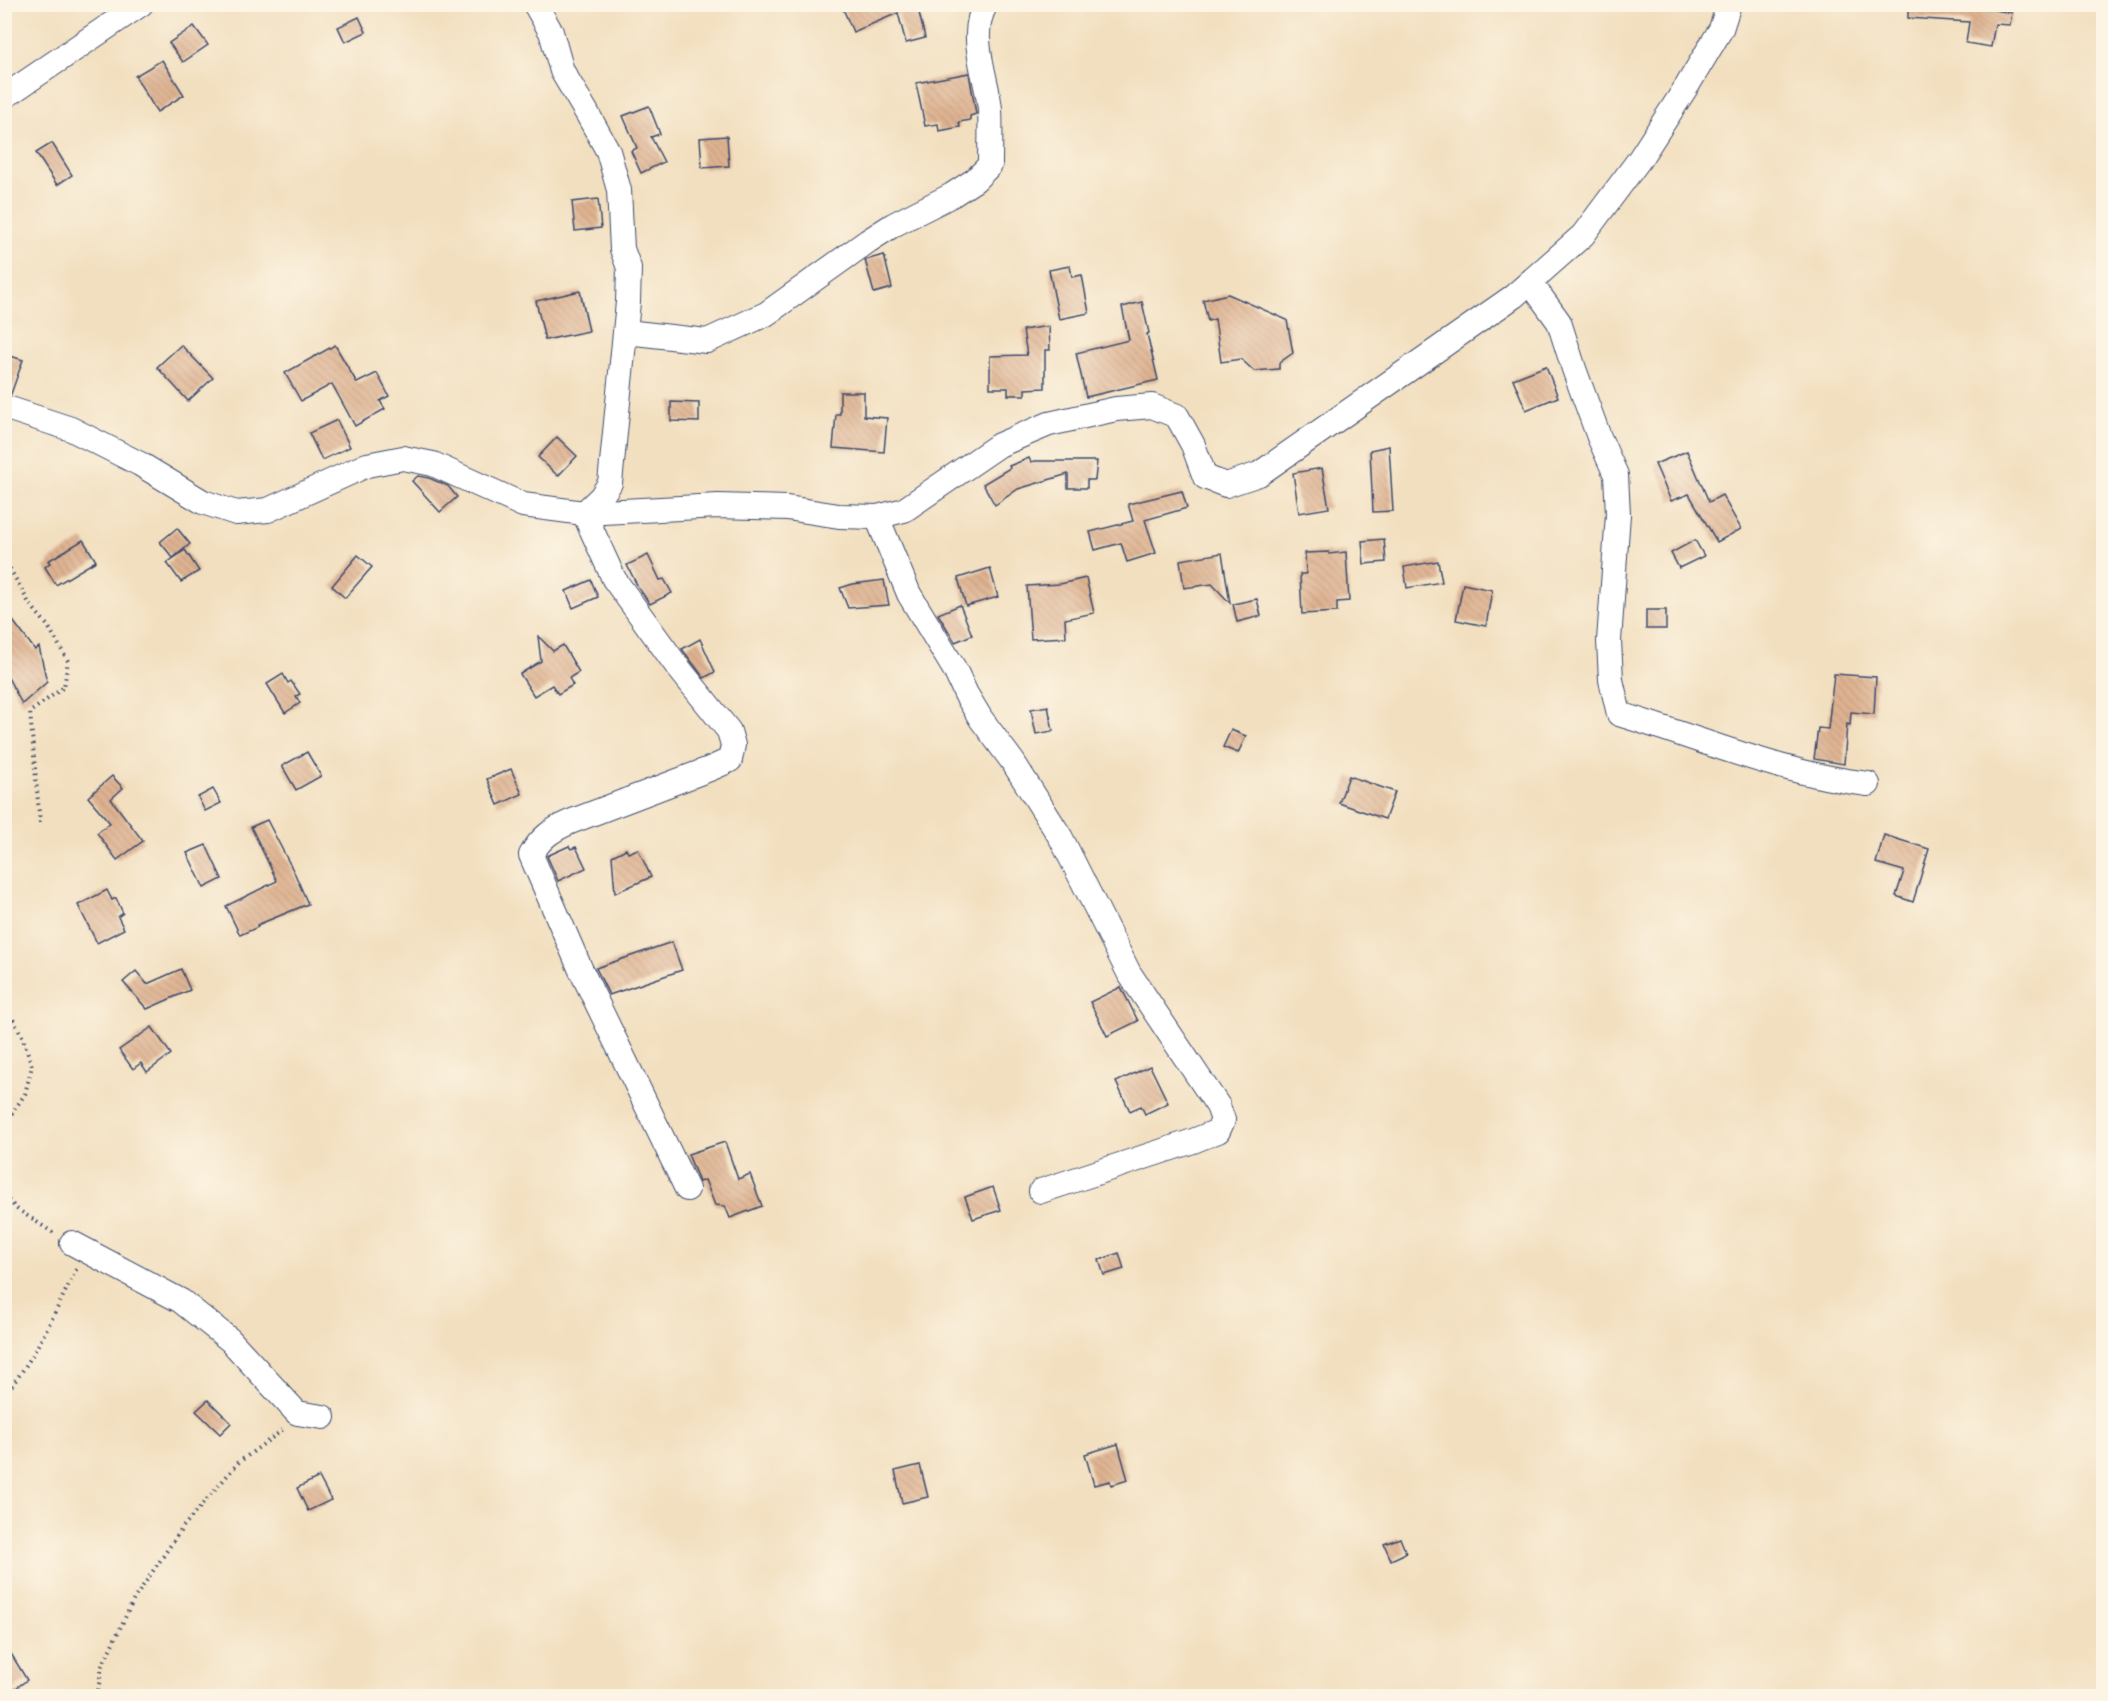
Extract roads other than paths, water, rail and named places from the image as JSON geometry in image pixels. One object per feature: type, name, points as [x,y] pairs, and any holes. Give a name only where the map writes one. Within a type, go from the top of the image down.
[{"type":"street","points":[[4,97],[141,4]]},
{"type":"street","points":[[535,4],[550,32],[562,71],[608,151],[619,190],[622,249],[629,268],[626,332],[610,483],[601,497],[584,513]]},
{"type":"street","points":[[626,332],[707,341],[766,314],[868,241],[975,180],[990,165],[990,108],[978,39],[979,20],[986,4]]},
{"type":"street","points":[[4,407],[70,429],[140,464],[203,502],[236,513],[268,510],[367,465],[403,458],[433,464],[523,505],[584,513],[718,506],[787,507],[839,516],[877,517],[904,510],[999,445],[1049,424],[1116,409],[1152,406],[1177,416],[1193,445],[1205,477],[1226,485],[1259,474],[1505,302],[1583,235],[1640,160],[1687,86],[1721,29],[1729,4]]},
{"type":"street","points":[[1530,282],[1559,322],[1585,398],[1616,475],[1617,514],[1609,641],[1611,680],[1619,714],[1762,762],[1832,780],[1868,784]]},
{"type":"street","points":[[584,513],[614,579],[677,666],[724,724],[729,731],[733,745],[730,760],[548,832],[531,855],[580,968],[687,1189]]},
{"type":"street","points":[[877,517],[909,594],[924,621],[955,670],[981,719],[1013,762],[1061,838],[1129,973],[1212,1098],[1222,1120],[1218,1131],[1193,1141],[1041,1191]]},
{"type":"street","points":[[74,1244],[181,1301],[230,1340],[297,1413],[323,1417]]}]
